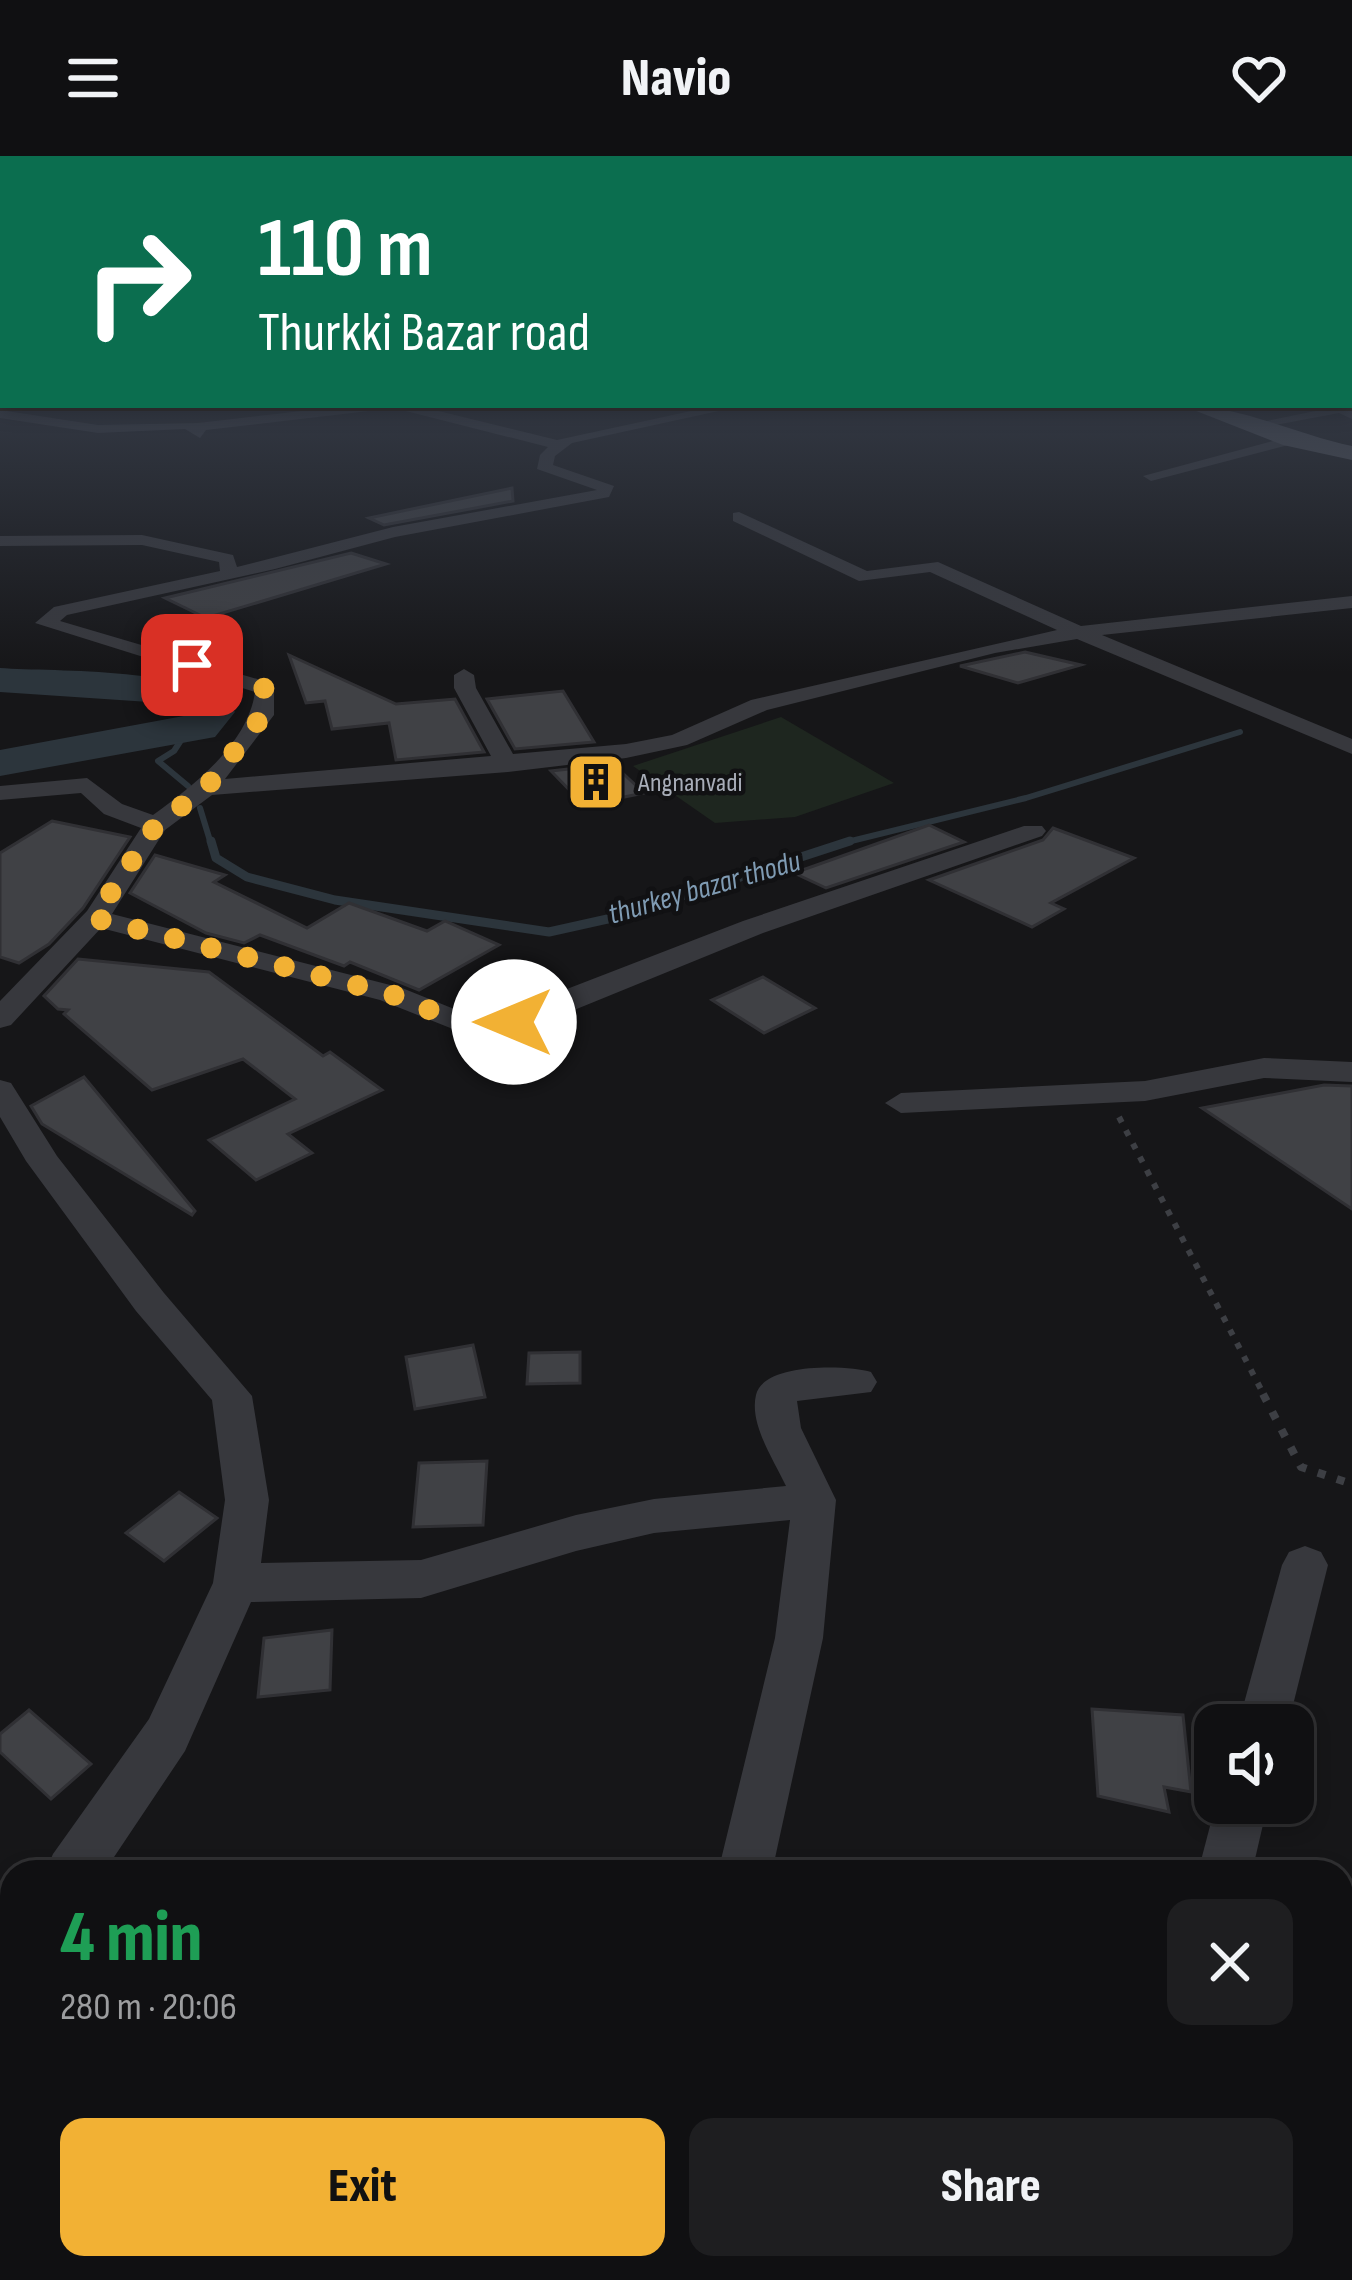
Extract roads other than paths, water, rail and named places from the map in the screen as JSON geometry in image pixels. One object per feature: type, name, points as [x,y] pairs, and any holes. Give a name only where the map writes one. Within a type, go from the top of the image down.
[{"type":"street","points":[[0,1019],[94,918],[156,825],[206,788],[263,715],[266,689],[45,623],[61,611],[393,532],[552,505],[608,489],[565,474]]},
{"type":"street","points":[[1150,476],[1157,474]]},
{"type":"street","points":[[739,518],[866,577],[932,566],[1352,746]]},
{"type":"street","points":[[0,541],[142,540],[226,559],[229,574]]},
{"type":"street","points":[[206,788],[508,764],[679,740],[759,705],[995,647],[1082,632],[1352,602]]},
{"type":"street","points":[[464,675],[465,688],[508,764]]},
{"type":"street","points":[[0,794],[87,785],[112,809],[156,825]]},
{"type":"street","points":[[94,918],[391,994],[483,1032],[753,927],[1033,831]]},
{"type":"street","points":[[902,1103],[1144,1091],[1264,1068],[1352,1072]]},
{"type":"street","points":[[0,1090],[43,1161],[96,1232],[232,1396],[248,1500],[236,1583],[167,1735],[80,1860]]},
{"type":"street","points":[[749,1860],[799,1638],[814,1500],[780,1428],[776,1395],[794,1384],[857,1382]]},
{"type":"street","points":[[236,1583],[421,1579],[634,1520],[814,1500]]},
{"type":"street","points":[[1269,1704],[1305,1565]]},
{"type":"street","points":[[1228,1860],[1237,1824]]},
{"type":"waterway","points":[[0,680],[172,692],[215,712],[200,728],[0,763]]},
{"type":"waterway","name":"thurkey bazar thodu","points":[[187,731],[174,751],[158,761],[188,786]]},
{"type":"waterway","name":"thurkey bazar thodu","points":[[846,842],[1026,798],[1240,732]]},
{"type":"waterway","name":"thurkey bazar thodu","points":[[200,808],[211,844]]},
{"type":"waterway","name":"thurkey bazar thodu","points":[[211,841],[216,858],[247,877],[335,900],[549,932],[621,916],[846,842]]},
{"type":"waterway","name":"thurkey bazar thodu","points":[[839,844],[846,842]]},
{"type":"place","name":"Angnanvadi","points":[[596,782]]}]
